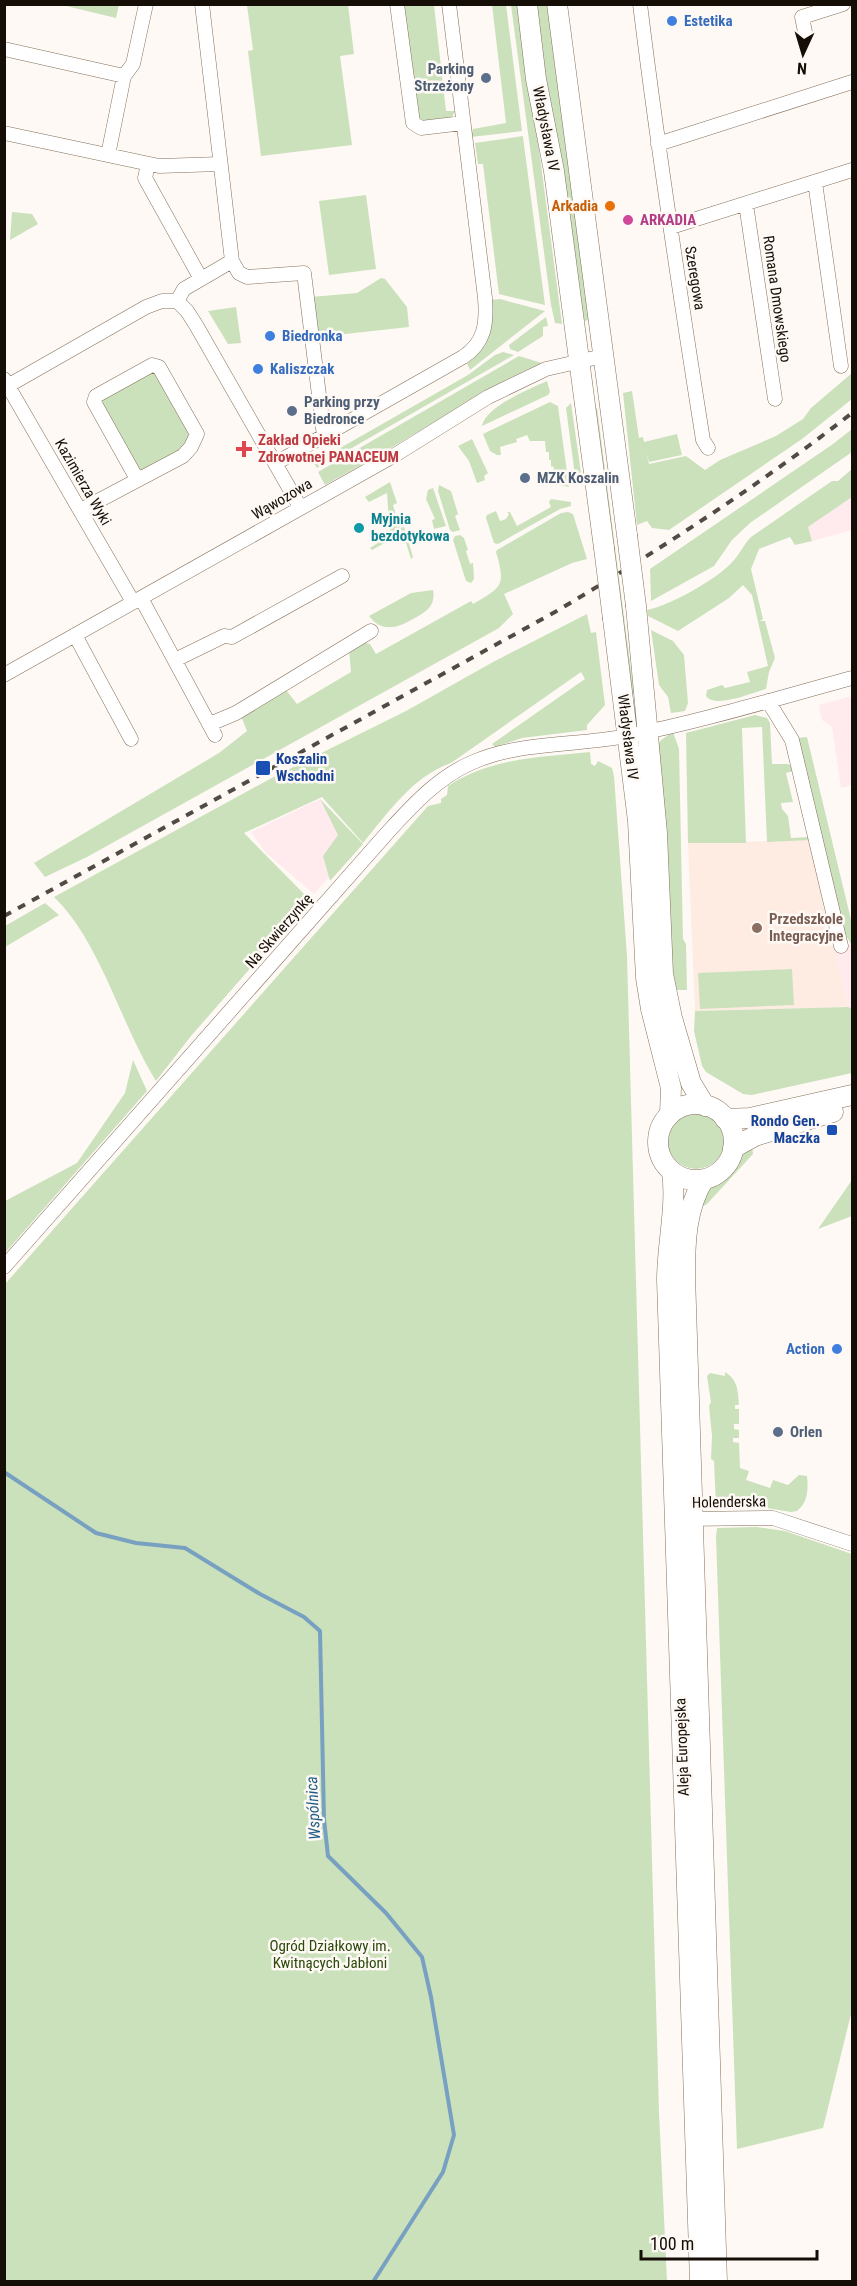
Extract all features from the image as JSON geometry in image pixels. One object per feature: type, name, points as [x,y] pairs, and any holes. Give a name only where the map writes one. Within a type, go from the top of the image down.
[{"type":"main road","name":"Władysława IV","points":[[526,4],[536,79],[554,171],[613,619],[657,833],[665,984],[676,1033],[691,1083],[705,1106]]},
{"type":"main road","name":"Władysława IV","points":[[557,4],[636,606],[639,829],[645,969],[651,1009],[671,1088],[670,1114]]},
{"type":"main road","points":[[725,1119],[750,1118],[852,1095]]},
{"type":"main road","points":[[686,1106],[705,1106],[716,1111],[725,1119],[732,1133],[733,1148],[730,1159],[714,1175],[704,1179],[687,1179],[672,1172],[663,1162],[658,1144],[662,1125],[670,1114],[686,1106]]},
{"type":"main road","points":[[733,1148],[755,1136],[852,1106]]},
{"type":"main road","name":"Aleja Europejska","points":[[672,1172],[674,1191],[667,1280],[683,1519],[717,2282]]},
{"type":"main road","name":"Aleja Europejska","points":[[700,2282],[683,1519],[685,1262],[691,1210],[704,1179]]},
{"type":"street","points":[[108,155],[124,76],[133,64],[146,4]]},
{"type":"street","points":[[202,4],[232,261],[239,273],[247,277],[304,273],[324,436]]},
{"type":"street","points":[[397,4],[413,123],[422,128],[463,123]]},
{"type":"street","points":[[276,463],[463,357],[480,342],[487,316],[449,4]]},
{"type":"street","name":"Szeregowa","points":[[640,4],[658,144],[703,440],[708,448]]},
{"type":"street","points":[[805,32],[801,11],[843,4]]},
{"type":"street","points":[[4,49],[124,76]]},
{"type":"street","points":[[658,144],[852,82]]},
{"type":"street","points":[[4,134],[159,166],[220,164]]},
{"type":"street","points":[[148,164],[145,178],[201,279]]},
{"type":"street","points":[[671,227],[852,170]]},
{"type":"street","points":[[815,182],[842,366]]},
{"type":"street","name":"Romana Dmowskiego","points":[[746,204],[775,399]]},
{"type":"street","points":[[177,302],[184,289],[232,261]]},
{"type":"street","points":[[6,384],[146,307],[162,301],[177,302],[188,311],[300,507]]},
{"type":"street","points":[[579,360],[603,356]]},
{"type":"street","name":"Wąwozowa","points":[[4,675],[395,455],[465,410],[512,384],[546,369],[579,360]]},
{"type":"street","points":[[81,510],[183,456],[197,435],[159,367],[152,364],[96,396],[94,402],[137,479]]},
{"type":"street","name":"Kazimierza Wyki","points":[[6,384],[81,510],[175,660],[213,729],[370,631]]},
{"type":"street","points":[[175,660],[224,636],[232,637],[342,576]]},
{"type":"street","points":[[75,635],[131,739]]},
{"type":"street","name":"Władysława IV","points":[[637,734],[768,702],[852,678]]},
{"type":"street","points":[[768,702],[792,740],[841,946]]},
{"type":"street","name":"Na Skwierzynkę","points":[[4,1268],[419,798],[447,776],[470,763],[491,755],[520,749],[637,734]]},
{"type":"street","name":"Holenderska","points":[[683,1519],[773,1518],[852,1544]]},
{"type":"shaded area","points":[[852,497],[852,530],[812,541],[808,527]]},
{"type":"shaded area","points":[[852,696],[852,785],[841,788],[832,727],[822,720],[819,705]]},
{"type":"shaded area","points":[[320,799],[339,836],[323,856],[329,877],[314,894],[265,852],[251,832]]},
{"type":"shaded area","name":"Przedszkole Integracyjne","points":[[811,840],[827,925],[818,935],[817,944],[833,946],[848,1007],[695,1011],[688,843]]},
{"type":"shaded area","points":[[852,944],[852,1009],[848,1007],[833,948]]},
{"type":"green space","points":[[119,4],[116,18],[62,5]]},
{"type":"green space","points":[[247,5],[348,5],[354,54],[340,56],[352,145],[261,156],[248,51],[253,50]]},
{"type":"green space","points":[[401,5],[434,5],[446,111],[455,111],[449,120],[444,122],[426,122],[417,116]]},
{"type":"green space","points":[[492,5],[506,5],[522,131],[471,137],[473,129],[506,123]]},
{"type":"green space","points":[[511,5],[520,5],[562,324],[555,323],[551,305]]},
{"type":"green space","points":[[533,5],[549,5],[592,320],[581,321]]},
{"type":"green space","points":[[523,136],[545,305],[499,294],[483,164],[478,164],[475,143]]},
{"type":"green space","points":[[366,195],[376,269],[329,275],[319,201]]},
{"type":"green space","points":[[12,212],[32,214],[38,224],[10,240]]},
{"type":"green space","points":[[381,278],[385,279],[407,307],[409,327],[318,337],[311,297],[357,293]]},
{"type":"green space","points":[[500,299],[545,311],[470,370],[466,361],[484,341],[491,327],[491,300]]},
{"type":"green space","points":[[236,307],[241,343],[228,344],[208,311]]},
{"type":"green space","points":[[546,317],[548,326],[543,327],[543,336],[518,352],[510,349],[509,345]]},
{"type":"green space","points":[[503,352],[514,355],[317,468],[314,463],[468,375],[495,355]]},
{"type":"green space","points":[[519,356],[542,363],[491,389],[325,485],[318,472]]},
{"type":"green space","points":[[152,369],[157,371],[193,435],[185,450],[139,475],[99,399]]},
{"type":"green space","points":[[852,373],[852,399],[802,439],[669,530],[652,528],[647,521],[637,525],[623,393],[632,391],[639,438],[643,437],[644,442],[677,434],[682,455],[649,462],[646,452],[649,464],[686,456],[705,470],[720,460],[776,436],[803,419],[811,408]]},
{"type":"green space","points":[[547,381],[550,392],[548,395],[482,426],[485,419],[499,406]]},
{"type":"green space","points":[[550,402],[558,406],[569,487],[559,485],[551,476],[556,474],[552,470],[553,466],[551,467],[549,452],[546,452],[545,441],[530,441],[527,435],[516,439],[517,442],[500,447],[501,455],[497,455],[490,451],[483,434]]},
{"type":"green space","points":[[571,403],[581,473],[576,483],[566,408]]},
{"type":"green space","points":[[597,408],[634,694],[629,695],[592,409]]},
{"type":"green space","points":[[852,429],[852,452],[750,523],[732,540],[714,566],[651,601],[650,569]]},
{"type":"green space","points":[[472,439],[488,473],[484,476],[485,480],[477,483],[469,461],[458,446]]},
{"type":"green space","points":[[852,469],[852,497],[808,527],[812,541],[795,545],[790,537],[759,549],[751,569],[763,619],[760,621],[765,621],[775,658],[769,672],[766,689],[725,701],[711,700],[706,696],[707,690],[722,685],[725,688],[750,682],[747,672],[768,666],[752,595],[743,585],[729,598],[678,631],[648,616],[647,610],[681,597],[706,583],[734,560],[751,537],[832,481],[838,481]]},
{"type":"green space","points":[[390,482],[397,503],[393,505],[400,528],[404,527],[413,557],[411,559],[403,533],[372,550],[370,548],[390,535],[387,493],[369,502],[365,497]]},
{"type":"green space","points":[[439,485],[451,491],[460,530],[453,532],[450,530],[438,491]]},
{"type":"green space","points":[[433,488],[446,526],[434,529],[432,520],[435,519],[426,499],[428,490]]},
{"type":"green space","points":[[551,499],[571,502],[571,506],[560,509],[498,544],[494,543],[487,515],[496,511],[500,521],[506,519],[509,514],[507,512],[510,512],[517,526],[551,507],[549,502]]},
{"type":"green space","points":[[561,513],[573,514],[587,559],[572,563],[504,594],[513,614],[499,628],[87,857],[45,877],[34,863],[219,753],[247,731],[241,716],[286,690],[297,704],[351,672],[349,650],[362,642],[370,644],[376,654],[471,601],[473,604],[490,593],[496,589],[501,579],[497,550]]},
{"type":"green space","points":[[460,535],[464,538],[470,564],[473,563],[474,579],[471,583],[466,581],[453,540],[455,536]]},
{"type":"green space","points":[[433,590],[434,596],[429,608],[401,625],[384,627],[369,616],[411,593]]},
{"type":"green space","points":[[587,614],[591,633],[596,632],[605,705],[587,725],[587,730],[522,738],[495,747],[492,744],[585,679],[581,672],[451,763],[437,769],[413,786],[363,843],[322,797],[244,833],[310,900],[191,1036],[156,1081],[143,1059],[84,936],[54,897],[279,774],[406,711],[493,662]]},
{"type":"green space","points":[[651,630],[673,641],[684,655],[688,703],[685,711],[671,713],[668,697],[659,685]]},
{"type":"green space","points":[[755,715],[767,718],[770,723],[772,764],[788,764],[793,767],[794,771],[786,773],[793,802],[781,803],[782,809],[788,816],[791,838],[809,837],[811,840],[767,842],[762,727],[742,728],[746,843],[688,843],[686,733]]},
{"type":"green space","points":[[673,732],[679,749],[683,939],[686,944],[687,990],[677,990],[669,966],[657,746],[661,740]]},
{"type":"green space","points":[[807,737],[852,924],[851,944],[844,932],[809,798],[812,795],[797,738]]},
{"type":"green space","name":"Ogród Działkowy im. Kwitnących Jabłoni","points":[[590,752],[591,764],[595,766],[598,761],[612,768],[614,776],[627,956],[659,2112],[667,2281],[5,2281],[5,1284],[428,806],[441,803],[441,799],[447,795],[448,786],[498,764]]},
{"type":"green space","points":[[320,799],[363,844],[330,881],[323,856],[338,835]]},
{"type":"green space","points":[[45,903],[59,915],[5,947],[5,926]]},
{"type":"green space","points":[[792,969],[794,1005],[700,1009],[698,973]]},
{"type":"green space","points":[[848,1007],[852,1009],[852,1073],[752,1095],[743,1094],[706,1072],[702,1066],[694,1031],[695,1011]]},
{"type":"green space","points":[[133,1060],[147,1091],[5,1253],[5,1201],[77,1163],[125,1093]]},
{"type":"green space","points":[[691,1113],[701,1113],[716,1121],[722,1130],[724,1141],[722,1152],[716,1161],[701,1169],[691,1169],[680,1164],[673,1157],[668,1146],[668,1136],[673,1125],[680,1118]]},
{"type":"green space","points":[[752,1145],[753,1154],[707,1204],[701,1207],[711,1188],[726,1177]]},
{"type":"green space","points":[[852,1180],[852,1216],[818,1229]]},
{"type":"green space","points":[[725,1372],[733,1379],[738,1391],[739,1405],[735,1405],[735,1409],[739,1409],[739,1424],[734,1424],[734,1429],[739,1430],[739,1438],[733,1438],[733,1442],[739,1443],[740,1468],[749,1471],[746,1480],[770,1488],[773,1480],[788,1485],[799,1475],[807,1476],[806,1499],[797,1511],[760,1507],[716,1507],[714,1461],[711,1459],[712,1436],[709,1406],[711,1402],[707,1376],[710,1373],[725,1376]]},
{"type":"green space","points":[[756,1527],[785,1531],[852,1554],[852,2010],[823,2128],[737,2149],[716,1537],[717,1528]]},
{"type":"waterway","name":"Wspólnica","points":[[4,1472],[96,1533],[136,1543],[185,1548],[260,1594],[304,1617],[320,1631],[324,1819],[328,1856],[386,1913],[422,1957],[454,2135],[443,2172],[373,2282]]},
{"type":"railway","points":[[4,916],[555,612],[707,517],[852,413]]},
{"type":"place","name":"Estetika","points":[[672,21]]},
{"type":"place","name":"Parking Strzeżony","points":[[486,78]]},
{"type":"place","name":"Arkadia","points":[[610,206]]},
{"type":"place","name":"ARKADIA","points":[[628,220]]},
{"type":"place","name":"Biedronka","points":[[270,336]]},
{"type":"place","name":"Kaliszczak","points":[[258,369]]},
{"type":"place","name":"Parking przy Biedronce","points":[[292,411]]},
{"type":"place","name":"Zakład Opieki Zdrowotnej PANACEUM","points":[[244,449]]},
{"type":"place","name":"MZK Koszalin","points":[[525,478]]},
{"type":"place","name":"Myjnia bezdotykowa","points":[[359,528]]},
{"type":"place","name":"Koszalin Wschodni","points":[[263,768]]},
{"type":"place","name":"Przedszkole Integracyjne","points":[[757,928]]},
{"type":"place","name":"Rondo Gen. Maczka","points":[[832,1130]]},
{"type":"place","name":"Action","points":[[837,1349]]},
{"type":"place","name":"Orlen","points":[[778,1432]]}]
